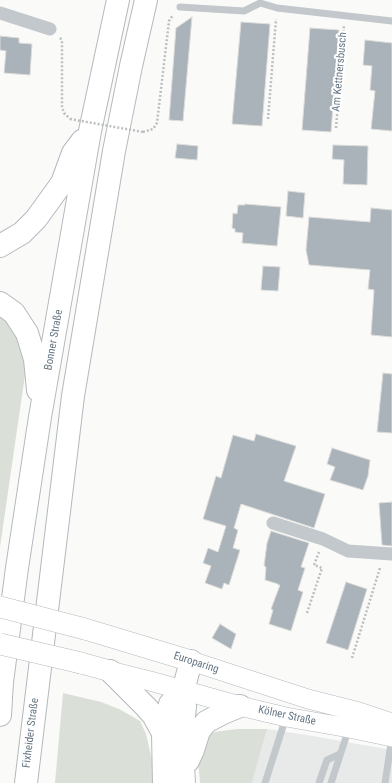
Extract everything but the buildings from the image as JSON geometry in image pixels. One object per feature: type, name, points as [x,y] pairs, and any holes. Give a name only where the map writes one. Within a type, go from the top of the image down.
[{"type":"highway","name":"Bonner Straße","points":[[0,715],[2,682],[40,417],[90,131],[118,0]]},
{"type":"highway","name":"Fixheider Straße","points":[[26,783],[37,682],[73,396],[114,151],[146,0]]},
{"type":"highway","points":[[0,246],[22,233],[36,219],[62,183],[73,152],[90,131]]},
{"type":"highway","points":[[0,303],[14,313],[27,332],[34,360],[40,417]]},
{"type":"highway","points":[[184,776],[182,749],[185,707],[183,691],[191,661]]},
{"type":"highway","points":[[110,671],[153,715],[162,733]]},
{"type":"highway","points":[[164,783],[162,733],[170,704],[183,691]]},
{"type":"highway","points":[[184,776],[199,731],[206,722],[240,706]]},
{"type":"main road","name":"Europaring","points":[[0,606],[85,629],[191,661],[308,699],[359,712],[392,723]]},
{"type":"main road","points":[[0,644],[81,663],[183,691]]},
{"type":"main road","name":"Kölner Straße","points":[[183,691],[286,717],[392,737]]},
{"type":"street","points":[[0,13],[50,29]]},
{"type":"street","points":[[273,523],[323,539],[348,550],[388,554]]},
{"type":"lane","name":"Am Kettnersbusch","points":[[180,7],[244,11],[260,3],[277,8],[392,21]]},
{"type":"lane","points":[[265,783],[286,717]]},
{"type":"lane","points":[[331,783],[349,728]]},
{"type":"lane","points":[[385,783],[392,737]]},
{"type":"lane","points":[[319,783],[327,760],[340,754]]},
{"type":"path","points":[[50,29],[57,33],[62,40],[62,107],[64,113],[70,119],[143,132],[153,129],[157,123],[169,21],[180,7]]},
{"type":"path","points":[[268,119],[277,8]]},
{"type":"path","name":"Am Kettnersbusch","points":[[336,128],[345,16]]},
{"type":"path","points":[[308,613],[322,568],[314,565],[323,539]]},
{"type":"path","points":[[352,658],[388,554]]},
{"type":"shaded area","points":[[0,315],[13,326],[27,361],[0,547]]},
{"type":"shaded area","points":[[63,693],[101,702],[119,709],[140,721],[146,734],[154,769],[155,783],[55,783]]},
{"type":"shaded area","points":[[237,729],[267,729],[252,783],[200,783],[198,759],[205,735],[214,732]]},
{"type":"shaded area","points":[[267,729],[392,750],[392,783],[252,783]]}]
